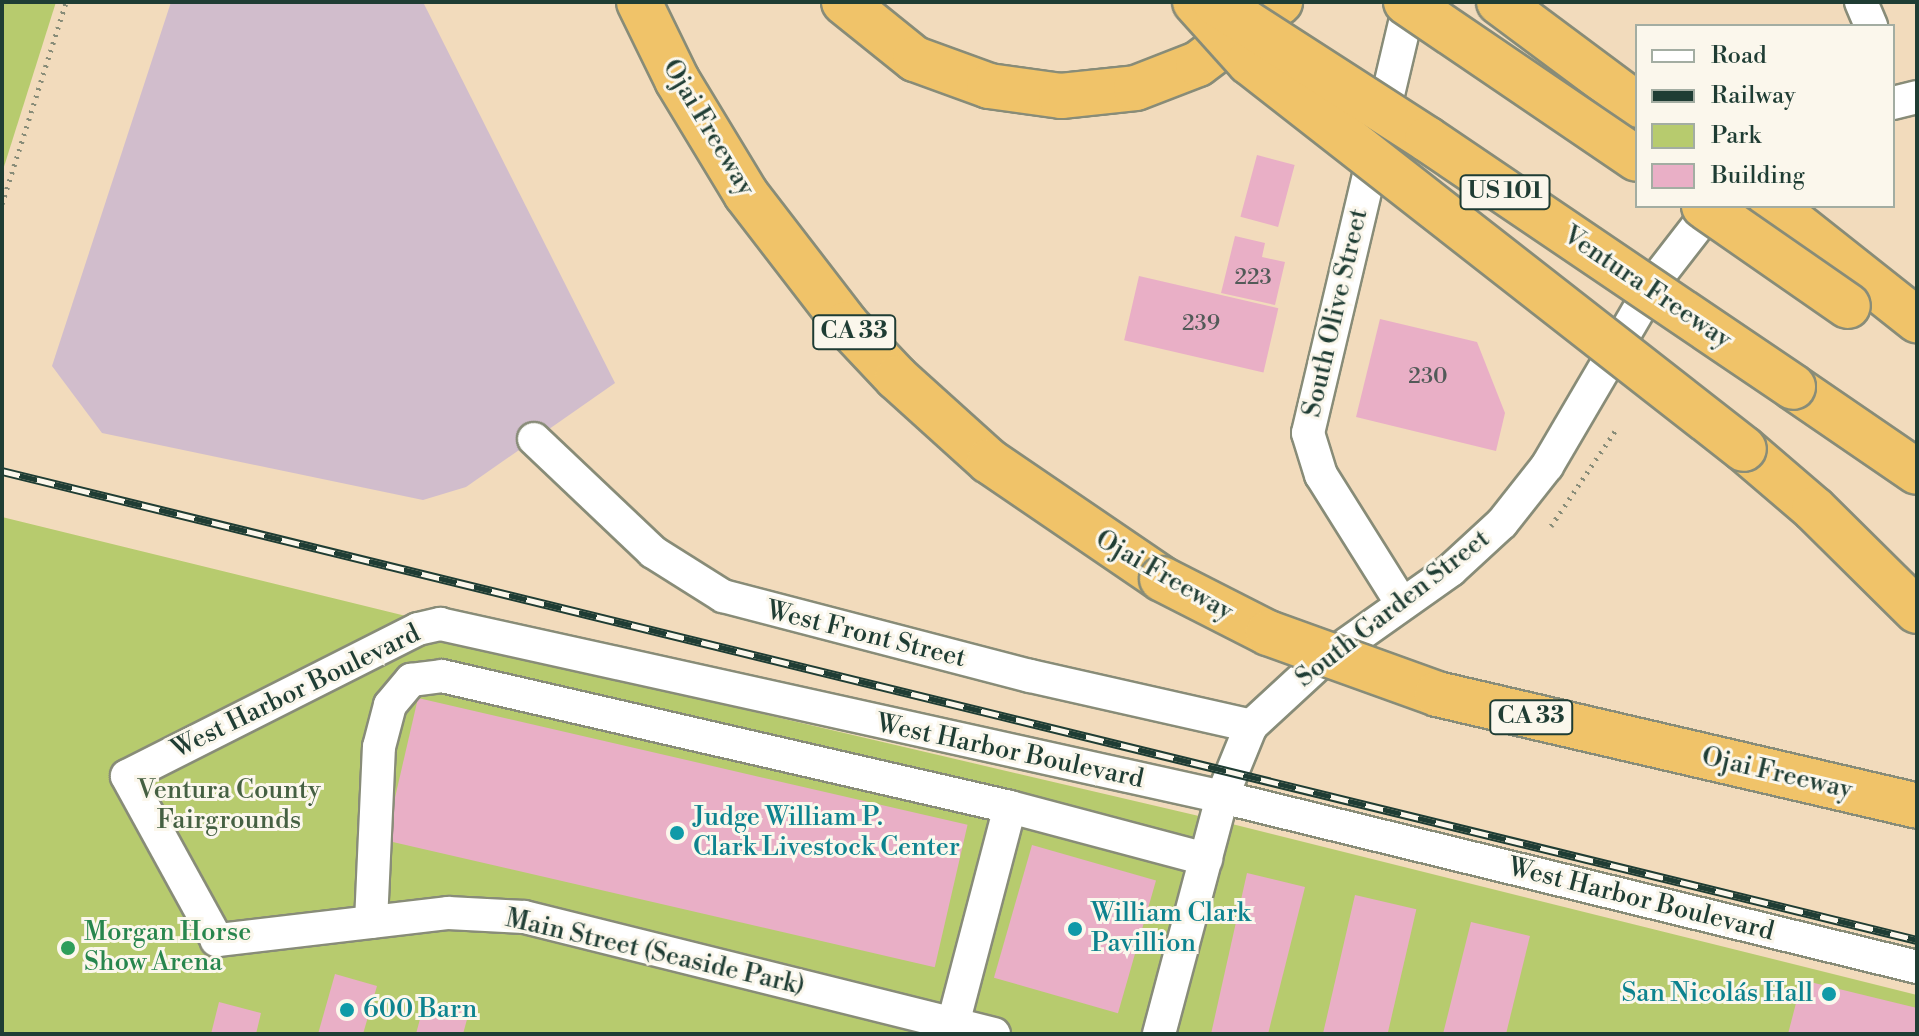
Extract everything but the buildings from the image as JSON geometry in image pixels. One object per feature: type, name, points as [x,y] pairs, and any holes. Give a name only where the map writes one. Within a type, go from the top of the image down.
[{"type":"highway","name":"Ojai Freeway","points":[[639,2],[677,80],[746,194],[846,324],[897,378],[989,461],[1162,579],[1268,633],[1437,694],[1917,806]]},
{"type":"highway","points":[[844,2],[915,59],[989,86],[1061,96],[1136,88],[1198,64],[1280,2]]},
{"type":"highway","points":[[1195,2],[1249,62],[1744,449],[1917,611]]},
{"type":"highway","name":"Ventura Freeway","points":[[1214,2],[1427,139],[1917,472]]},
{"type":"highway","points":[[1408,2],[1635,158]]},
{"type":"highway","points":[[1499,2],[1635,104]]},
{"type":"highway","points":[[1708,208],[1858,292],[1917,320]]},
{"type":"highway","points":[[1775,208],[1917,348]]},
{"type":"street","name":"South Olive Street","points":[[1402,604],[1321,475],[1308,433],[1408,2]]},
{"type":"street","points":[[1861,2],[1870,24]]},
{"type":"street","name":"South Garden Street","points":[[1159,1034],[1227,784],[1251,726],[1317,665],[1478,548],[1526,495],[1658,277],[1711,208]]},
{"type":"street","name":"West Front Street","points":[[534,439],[653,552],[723,596],[1030,676],[1251,726]]},
{"type":"street","name":"West Harbor Boulevard","points":[[217,940],[127,776],[418,629],[440,624],[1227,784],[1917,967]]},
{"type":"street","points":[[371,922],[379,747],[390,705],[411,680],[442,676],[1010,807],[1206,859]]},
{"type":"street","points":[[953,1024],[1010,807]]},
{"type":"street","name":"Main Street (Seaside Park)","points":[[217,940],[448,913],[524,917],[994,1034]]},
{"type":"path","points":[[2,204],[66,2]]},
{"type":"path","points":[[1551,526],[1615,431]]},
{"type":"shaded area","points":[[171,2],[423,2],[615,383],[466,487],[423,500],[102,433],[52,366]]},
{"type":"green space","points":[[2,2],[56,2],[2,173]]},
{"type":"green space","name":"Ventura County Fairgrounds","points":[[2,517],[410,617],[434,637],[1216,820],[1917,995],[1917,1034],[2,1034]]},
{"type":"railway","points":[[2,471],[1917,940]]},
{"type":"place","name":"Judge William P. Clark Livestock Center","points":[[677,833]]},
{"type":"place","name":"William Clark Pavillion","points":[[1075,929]]},
{"type":"place","name":"Morgan Horse Show Arena","points":[[68,948]]},
{"type":"place","name":"San Nicolás Hall","points":[[1829,994]]},
{"type":"place","name":"600 Barn","points":[[347,1010]]}]
